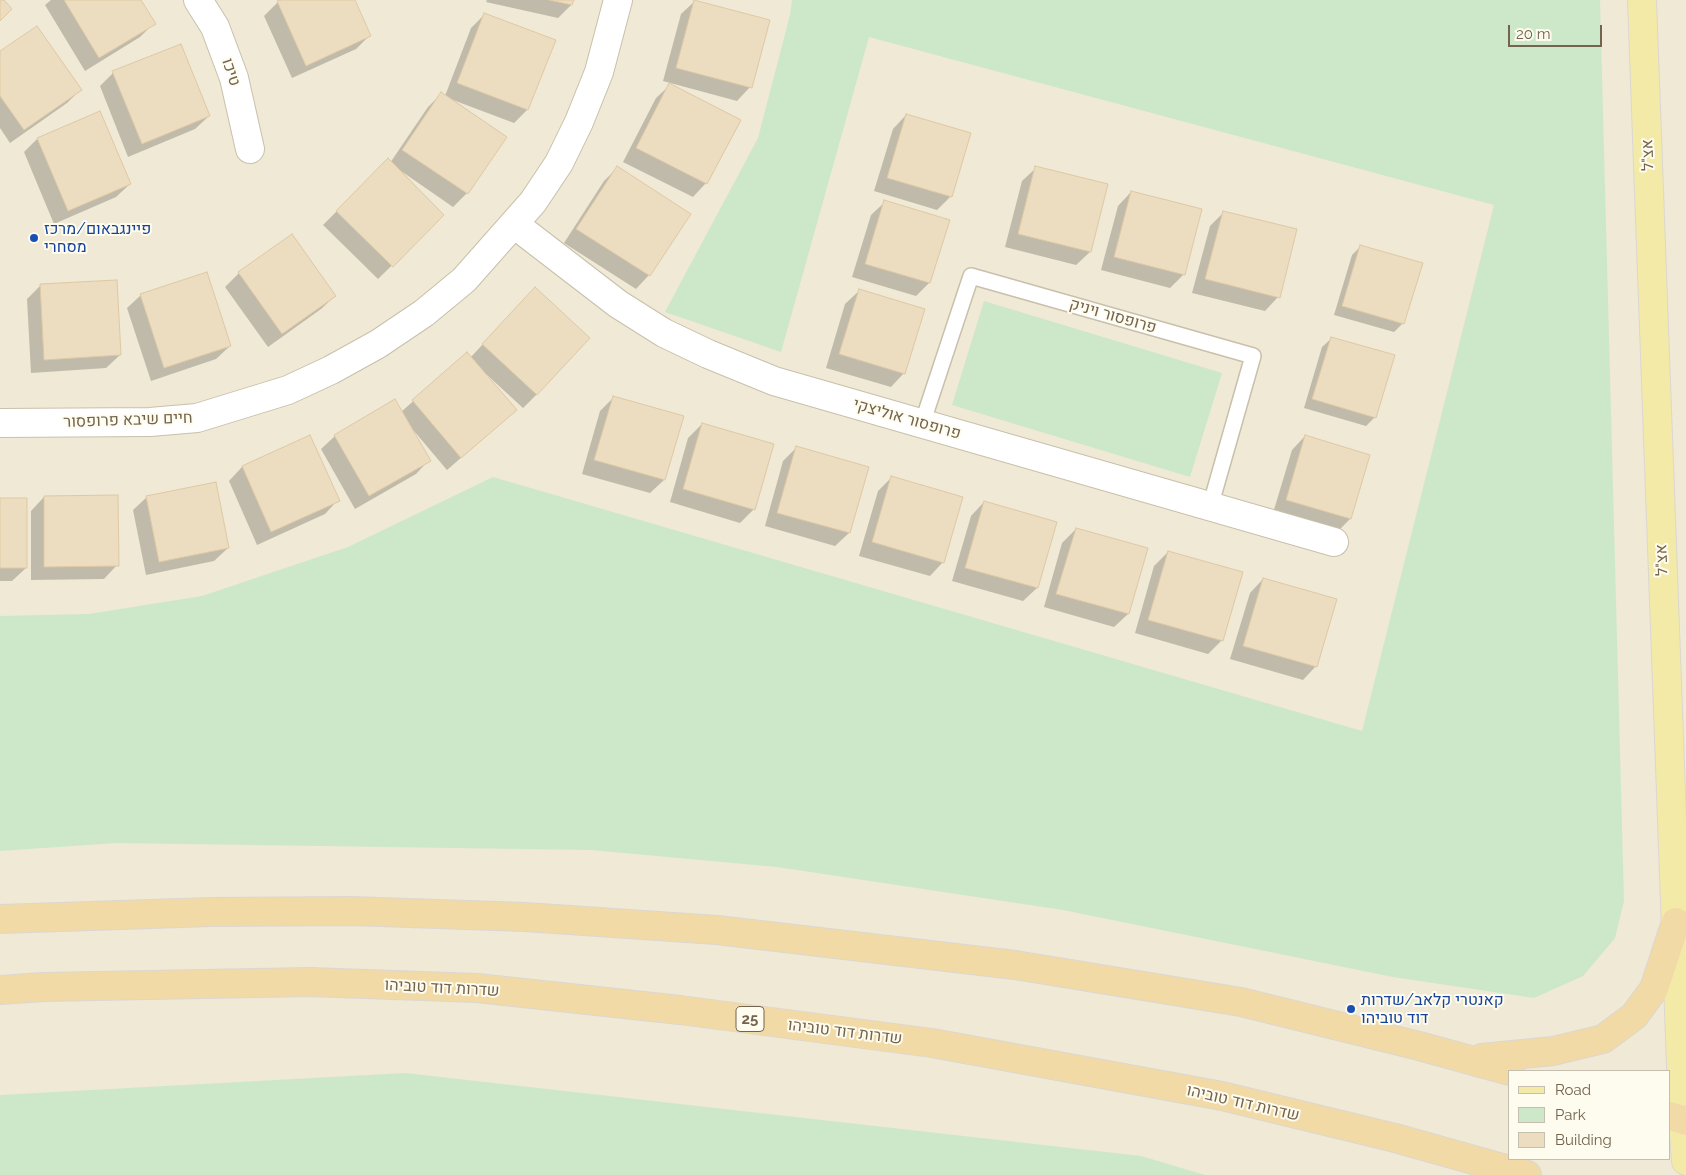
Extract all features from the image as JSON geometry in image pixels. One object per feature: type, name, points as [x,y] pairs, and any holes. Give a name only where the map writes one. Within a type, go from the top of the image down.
[{"type":"highway","points":[[0,919],[211,912],[350,911],[525,916],[717,930],[1015,965],[1241,1002],[1419,1046],[1508,1070]]},
{"type":"highway","points":[[1467,1059],[1553,1051],[1602,1038],[1634,1016],[1654,989],[1676,922]]},
{"type":"highway","name":"שדרות דוד טוביהו","points":[[0,990],[43,987],[310,982],[477,988],[680,1010],[932,1043],[1222,1096],[1395,1138],[1498,1170],[1527,1175]]},
{"type":"main road","name":"אצ\"ל","points":[[1642,0],[1676,922],[1680,1119],[1686,1161]]},
{"type":"street","name":"טיכו","points":[[198,0],[215,28],[234,78],[250,149]]},
{"type":"street","name":"חיים שיבא פרופסור","points":[[0,423],[150,422],[197,418],[288,390],[331,370],[378,344],[424,313],[464,280],[533,202],[559,163],[579,122],[599,72],[618,0]]},
{"type":"street","name":"פרופסור אוליצקי","points":[[514,224],[618,304],[664,333],[708,354],[774,381],[1334,542]]},
{"type":"lane","name":"פרופסור ויניק","points":[[922,424],[971,276],[1253,356],[1210,507]]},
{"type":"shaded area","points":[[0,0],[1686,0],[1686,1175],[0,1175]]},
{"type":"green space","points":[[792,0],[1600,0],[1624,901],[1615,938],[1583,976],[1534,998],[1393,977],[1063,910],[777,867],[591,850],[116,843],[0,851],[0,616],[89,614],[202,596],[348,547],[493,477],[1362,731],[1494,205],[869,37],[781,352],[665,312],[758,138],[790,15]]},
{"type":"green space","points":[[984,301],[1222,373],[1190,477],[952,405]]},
{"type":"green space","points":[[405,1073],[1141,1156],[1205,1175],[0,1175],[0,1095]]},
{"type":"building","points":[[0,0],[4,0],[12,9],[0,21]]},
{"type":"building","points":[[64,0],[141,0],[156,24],[99,58]]},
{"type":"building","points":[[355,0],[371,36],[306,66],[277,1]]},
{"type":"building","points":[[549,0],[574,0],[572,5]]},
{"type":"building","points":[[694,0],[770,20],[752,88],[676,68]]},
{"type":"building","points":[[484,13],[556,40],[528,110],[457,83]]},
{"type":"building","points":[[37,26],[82,90],[24,130],[0,96],[0,51]]},
{"type":"building","points":[[181,44],[210,116],[142,144],[112,71]]},
{"type":"building","points":[[669,83],[741,120],[707,184],[636,148]]},
{"type":"building","points":[[441,92],[507,137],[468,194],[402,150]]},
{"type":"building","points":[[100,111],[131,184],[68,211],[37,138]]},
{"type":"building","points":[[906,114],[971,133],[952,197],[887,178]]},
{"type":"building","points":[[388,158],[444,215],[393,267],[336,211]]},
{"type":"building","points":[[617,166],[691,214],[650,276],[576,229]]},
{"type":"building","points":[[1035,166],[1108,184],[1091,252],[1018,234]]},
{"type":"building","points":[[1131,191],[1202,209],[1185,275],[1114,257]]},
{"type":"building","points":[[884,200],[950,220],[930,283],[865,264]]},
{"type":"building","points":[[1223,211],[1297,229],[1280,298],[1205,279]]},
{"type":"building","points":[[292,234],[336,296],[282,334],[238,272]]},
{"type":"building","points":[[1360,245],[1423,263],[1404,324],[1342,306]]},
{"type":"building","points":[[207,272],[231,346],[164,368],[140,294]]},
{"type":"building","points":[[117,280],[121,355],[44,360],[40,284]]},
{"type":"building","points":[[535,287],[590,338],[537,395],[482,344]]},
{"type":"building","points":[[859,289],[925,309],[905,374],[839,354]]},
{"type":"building","points":[[1331,337],[1395,355],[1376,418],[1312,399]]},
{"type":"building","points":[[467,352],[517,410],[461,458],[412,400]]},
{"type":"building","points":[[613,396],[684,416],[665,480],[594,460]]},
{"type":"building","points":[[395,399],[431,461],[369,496],[334,435]]},
{"type":"building","points":[[702,423],[774,444],[755,510],[683,489]]},
{"type":"building","points":[[310,435],[340,501],[271,532],[242,466]]},
{"type":"building","points":[[1305,435],[1370,455],[1351,519],[1286,500]]},
{"type":"building","points":[[796,446],[869,467],[850,533],[777,513]]},
{"type":"building","points":[[891,476],[963,497],[944,563],[872,542]]},
{"type":"building","points":[[216,482],[229,548],[159,562],[146,496]]},
{"type":"building","points":[[118,495],[119,566],[44,567],[44,496]]},
{"type":"building","points":[[0,498],[27,498],[27,568],[0,568]]},
{"type":"building","points":[[984,501],[1057,522],[1038,588],[965,568]]},
{"type":"building","points":[[1076,528],[1148,548],[1129,614],[1056,594]]},
{"type":"building","points":[[1168,551],[1243,572],[1223,641],[1148,620]]},
{"type":"building","points":[[1263,578],[1337,599],[1317,667],[1243,646]]},
{"type":"place","name":"פיינגבאום/מרכז מסחרי","points":[[34,238]]},
{"type":"place","name":"קאנטרי קלאב/שדרות דוד טוביהו","points":[[1351,1009]]}]
